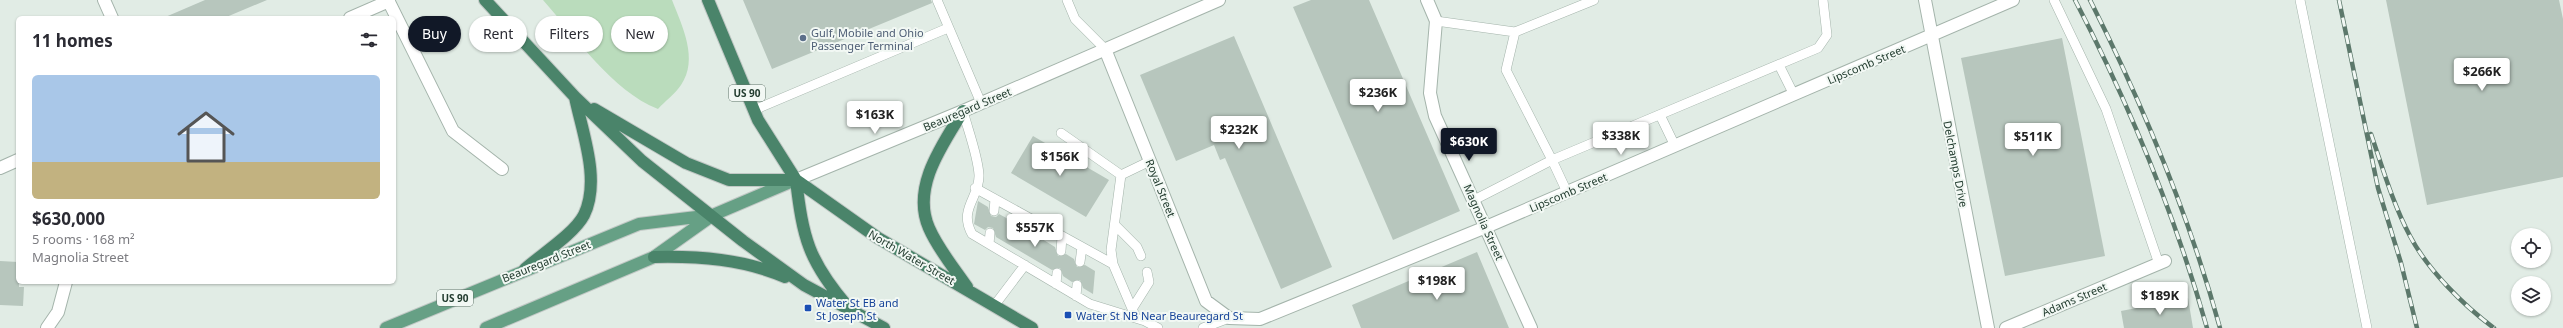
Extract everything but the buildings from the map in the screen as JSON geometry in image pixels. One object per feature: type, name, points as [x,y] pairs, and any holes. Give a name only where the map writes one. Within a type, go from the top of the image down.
[{"type":"highway","name":"US 90","points":[[485,0],[574,97],[589,163],[590,194],[584,215],[574,227],[525,269]]},
{"type":"highway","name":"US 90","points":[[708,0],[754,110],[796,180]]},
{"type":"highway","points":[[574,97],[686,163],[729,180],[796,180],[806,242],[823,276],[847,306]]},
{"type":"highway","points":[[574,97],[642,161],[743,241],[804,285],[829,300],[847,306],[884,328]]},
{"type":"highway","points":[[963,111],[940,149],[926,181],[925,211],[928,226],[935,240],[969,290]]},
{"type":"highway","name":"North Water Street","points":[[796,180],[878,238],[1032,328]]},
{"type":"highway","points":[[654,257],[692,256],[730,261],[768,270],[804,285]]},
{"type":"main road","name":"Beauregard Street","points":[[486,328],[654,257],[712,215],[796,180]]},
{"type":"main road","name":"Beauregard Street","points":[[386,328],[525,269],[639,224],[712,215]]},
{"type":"street","points":[[104,0],[111,16]]},
{"type":"street","name":"Beauregard Street","points":[[796,180],[963,111],[1105,49],[1202,3],[1219,0]]},
{"type":"street","name":"Magnolia Street","points":[[1427,0],[1436,21],[1430,82],[1432,107],[1530,328]]},
{"type":"street","name":"Delchamps Drive","points":[[1925,0],[1988,328]]},
{"type":"street","name":"Lipscomb Street","points":[[1229,318],[1260,318],[1486,227],[2013,0]]},
{"type":"street","points":[[355,16],[389,1],[453,131],[502,169]]},
{"type":"street","name":"Royal Street","points":[[1105,49],[1206,301],[1229,318]]},
{"type":"street","points":[[0,168],[16,161]]},
{"type":"street","name":"Adams Street","points":[[2006,328],[2162,262]]},
{"type":"street","points":[[47,328],[58,312],[65,284]]},
{"type":"lane","points":[[937,0],[981,103]]},
{"type":"lane","points":[[1067,0],[1075,19],[1105,49]]},
{"type":"lane","points":[[1436,21],[1515,32],[1594,0]]},
{"type":"lane","points":[[1474,200],[1552,160],[1818,48],[1827,34],[1823,0]]},
{"type":"lane","points":[[2054,0],[2106,109],[2162,262]]},
{"type":"lane","points":[[2300,0],[2367,328]]},
{"type":"lane","points":[[754,110],[948,28]]},
{"type":"lane","points":[[1515,32],[1506,70],[1567,192]]},
{"type":"lane","points":[[1779,65],[1794,95]]},
{"type":"lane","points":[[963,111],[979,176],[967,211],[967,224],[972,234],[1090,304],[1136,318],[1158,328]]},
{"type":"lane","points":[[1660,115],[1675,146]]},
{"type":"lane","points":[[1061,133],[1121,175]]},
{"type":"lane","points":[[1121,175],[1150,161]]},
{"type":"lane","points":[[1121,175],[1111,250],[1113,264],[1136,318]]},
{"type":"lane","points":[[975,188],[1113,264]]},
{"type":"lane","points":[[994,211],[995,199]]},
{"type":"lane","points":[[1016,224],[1017,211]]},
{"type":"lane","points":[[1037,236],[1038,223]]},
{"type":"lane","points":[[1115,225],[1137,247],[1141,256]]},
{"type":"lane","points":[[989,244],[990,233]]},
{"type":"lane","points":[[1061,251],[1062,236]]},
{"type":"lane","points":[[1014,247],[1014,258]]},
{"type":"lane","points":[[1080,262],[1082,247]]},
{"type":"lane","points":[[994,306],[1029,268],[1033,259]]},
{"type":"lane","points":[[1132,309],[1149,282],[1147,272]]},
{"type":"lane","points":[[1056,284],[1057,273]]},
{"type":"lane","points":[[1076,296],[1077,285]]},
{"type":"lane","points":[[1203,328],[1229,318]]},
{"type":"green space","points":[[543,0],[672,0],[684,31],[689,54],[689,64],[681,85],[658,109],[641,101],[610,76],[587,52],[603,52],[603,16],[556,16]]},
{"type":"railway","points":[[2075,0],[2114,79],[2149,161],[2180,244],[2207,328]]},
{"type":"railway","points":[[2090,0],[2110,40],[2163,161],[2194,244],[2220,328]]},
{"type":"railway","points":[[2339,0],[2378,188],[2401,263],[2417,328]]},
{"type":"railway","points":[[2371,134],[2398,211],[2417,249],[2447,286],[2482,319],[2494,328]]},
{"type":"place","name":"Gulf, Mobile and Ohio Passenger Terminal","points":[[803,38]]},
{"type":"place","name":"Water St EB and St Joseph St","points":[[808,308]]},
{"type":"place","name":"Water St NB Near Beauregard St","points":[[1068,315]]}]
